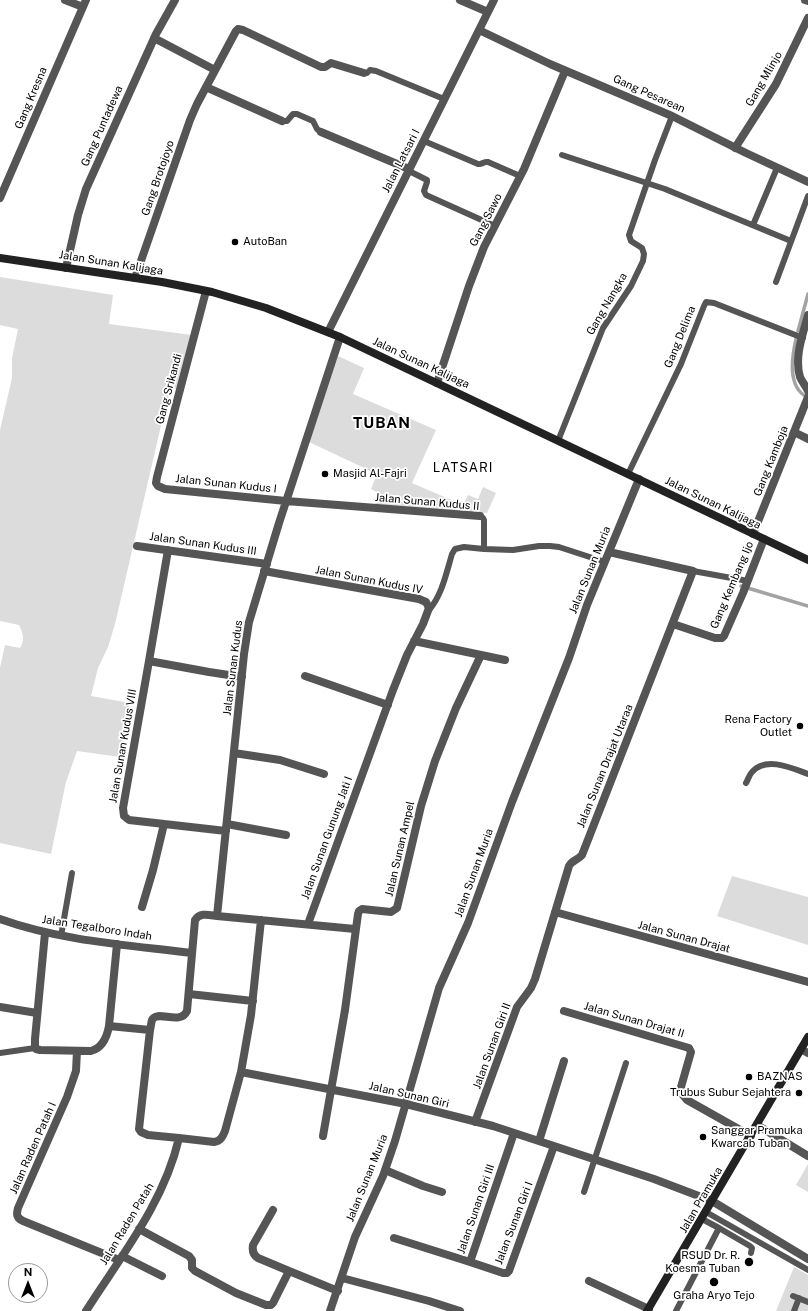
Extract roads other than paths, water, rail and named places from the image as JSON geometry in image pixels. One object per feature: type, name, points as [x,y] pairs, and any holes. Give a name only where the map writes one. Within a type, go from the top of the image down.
[{"type":"main road","name":"Jalan Sunan Kalijaga","points":[[0,258],[135,278],[206,291],[247,301],[340,337],[808,560]]},
{"type":"main road","name":"Jalan Pramuka","points":[[648,1310],[750,1136],[804,1051],[808,1037]]},
{"type":"street","name":"Gang Kresna","points":[[0,198],[84,3],[66,0]]},
{"type":"street","name":"Gang Puntadewa","points":[[66,268],[78,215],[86,189],[154,38],[174,0]]},
{"type":"street","points":[[460,0],[488,12]]},
{"type":"street","name":"Jalan Latsari I","points":[[328,332],[494,0]]},
{"type":"street","name":"Gang Mlinjo","points":[[735,148],[773,89],[808,18]]},
{"type":"street","name":"Gang Brotojoyo","points":[[135,278],[188,127],[206,87],[234,33],[237,30],[241,29],[321,67],[325,67],[331,63],[364,73]]},
{"type":"street","name":"Gang Pesarean","points":[[479,30],[565,71],[672,116],[735,148],[808,182]]},
{"type":"street","points":[[154,38],[215,70]]},
{"type":"street","name":"Gang Sawo","points":[[437,383],[484,247],[537,141],[565,71]]},
{"type":"street","points":[[206,87],[282,121]]},
{"type":"street","points":[[321,132],[409,170]]},
{"type":"street","name":"Gang Srikandi","points":[[165,489],[158,486],[156,481],[206,291]]},
{"type":"street","points":[[808,315],[799,353],[801,377],[808,391]]},
{"type":"street","name":"Jalan Sunan Kudus","points":[[217,916],[247,630],[286,501],[340,337]]},
{"type":"street","name":"Gang Kamboja","points":[[753,534],[807,399]]},
{"type":"street","points":[[794,432],[808,439]]},
{"type":"street","name":"Jalan Sunan Muria","points":[[338,1291],[356,1237],[385,1170],[395,1141],[440,988],[468,923],[512,802],[569,658],[587,605],[639,479]]},
{"type":"street","name":"Jalan Sunan Kudus I","points":[[165,489],[286,501]]},
{"type":"street","name":"Jalan Sunan Kudus II","points":[[286,501],[480,516]]},
{"type":"street","name":"Gang Kembang Ijo","points":[[673,624],[715,638],[722,638],[726,633],[764,540]]},
{"type":"street","name":"Jalan Sunan Kudus III","points":[[137,546],[168,550],[265,568]]},
{"type":"street","points":[[168,550],[149,661],[242,677]]},
{"type":"street","points":[[609,552],[694,571]]},
{"type":"street","name":"Jalan Sunan Kudus IV","points":[[265,568],[419,599],[426,602],[428,610],[400,672],[367,760]]},
{"type":"street","name":"Jalan Sunan Drajat Utaraa","points":[[555,912],[569,866],[571,862],[579,858],[582,854],[694,571]]},
{"type":"street","points":[[414,642],[505,660]]},
{"type":"street","name":"Jalan Sunan Ampel","points":[[323,1136],[344,1017],[358,914],[360,910],[367,909],[391,912],[397,908],[421,806],[435,761],[450,722],[481,655]]},
{"type":"street","name":"Jalan Sunan Kudus VIII","points":[[149,661],[123,815],[125,818],[129,820],[164,824],[226,828],[286,835]]},
{"type":"street","points":[[305,676],[388,705]]},
{"type":"street","points":[[234,753],[280,760],[324,774]]},
{"type":"street","name":"Jalan Sunan Gunung Jati I","points":[[308,924],[367,760]]},
{"type":"street","points":[[142,907],[164,824]]},
{"type":"street","name":"Jalan Sunan Drajat","points":[[555,912],[808,982]]},
{"type":"street","name":"Jalan Sunan Giri II","points":[[475,1122],[517,1007],[535,980],[555,912]]},
{"type":"street","points":[[261,920],[253,1001],[247,1041],[241,1072],[225,1131],[220,1140],[214,1142],[148,1135],[141,1132],[139,1129],[152,1020],[156,1017],[180,1017],[185,1014],[188,1005],[194,923],[196,917],[201,915],[217,916],[308,924],[356,929]]},
{"type":"street","name":"Jalan Tegalboro Indah","points":[[0,919],[45,933],[61,936],[192,953]]},
{"type":"street","points":[[45,933],[35,1039],[36,1048],[38,1050],[91,1050],[96,1049],[105,1039],[109,1026],[117,944]]},
{"type":"street","points":[[189,994],[253,1001]]},
{"type":"street","points":[[0,1008],[37,1013]]},
{"type":"street","name":"Jalan Sunan Drajat II","points":[[564,1011],[689,1048],[691,1052],[681,1087],[682,1094],[688,1100],[750,1136]]},
{"type":"street","points":[[109,1026],[150,1030]]},
{"type":"street","name":"Jalan Raden Patah I","points":[[77,1050],[76,1071],[67,1097],[18,1208],[17,1215],[23,1221],[120,1258]]},
{"type":"street","points":[[539,1141],[564,1061]]},
{"type":"street","name":"Jalan Sunan Giri","points":[[241,1072],[406,1104],[539,1141],[654,1179],[712,1201],[808,1259]]},
{"type":"street","points":[[757,1125],[808,1156]]},
{"type":"street","name":"Jalan Sunan Giri III","points":[[394,1238],[470,1262],[514,1133]]},
{"type":"street","name":"Jalan Raden Patah","points":[[86,1311],[139,1229],[162,1189],[178,1138]]},
{"type":"street","name":"Jalan Sunan Giri I","points":[[470,1262],[503,1273],[509,1271],[554,1146]]},
{"type":"street","points":[[385,1170],[423,1186],[442,1192]]},
{"type":"street","points":[[273,1210],[255,1242],[253,1252],[255,1256],[338,1291],[330,1311]]},
{"type":"street","points":[[139,1229],[188,1256],[192,1260],[191,1266],[196,1271],[236,1293],[268,1306],[273,1303],[290,1271]]},
{"type":"street","points":[[120,1258],[162,1276]]},
{"type":"street","points":[[342,1278],[460,1311]]},
{"type":"street","points":[[588,1281],[648,1310]]},
{"type":"lane","points":[[364,73],[367,73],[370,70],[376,71],[444,99]]},
{"type":"lane","points":[[282,121],[287,121],[293,114],[296,113],[315,123],[318,130],[321,132]]},
{"type":"lane","name":"Gang Nangka","points":[[558,441],[603,328],[631,286],[643,261],[644,254],[642,248],[632,242],[629,238],[647,183],[672,116]]},
{"type":"lane","points":[[424,141],[478,164],[488,162],[520,176]]},
{"type":"lane","points":[[562,155],[685,197],[791,241]]},
{"type":"lane","points":[[753,225],[777,168]]},
{"type":"lane","points":[[409,170],[427,180],[424,191],[426,194],[495,226]]},
{"type":"lane","points":[[776,282],[808,196]]},
{"type":"lane","name":"Gang Delima","points":[[628,474],[677,372],[706,302],[714,302],[803,338]]},
{"type":"lane","name":"Jalan Sunan Kudus II","points":[[480,516],[484,520],[484,549]]},
{"type":"lane","points":[[428,610],[435,603],[439,595],[455,549],[513,550],[550,546],[605,562]]},
{"type":"lane","points":[[694,571],[748,581]]},
{"type":"lane","points":[[746,783],[752,772],[767,765],[775,764],[786,766],[808,774]]},
{"type":"lane","points":[[61,936],[72,874]]},
{"type":"lane","points":[[0,1053],[36,1048]]},
{"type":"lane","points":[[584,1192],[626,1063]]},
{"type":"lane","points":[[704,1215],[719,1228],[750,1246],[752,1248],[751,1253]]},
{"type":"lane","points":[[704,1215],[808,1270]]},
{"type":"lane","points":[[676,1311],[719,1228]]},
{"type":"lane","points":[[794,1311],[796,1297],[808,1302]]},
{"type":"waterway","points":[[798,331],[808,294]]},
{"type":"waterway","points":[[796,339],[792,371],[796,386],[807,397]]},
{"type":"waterway","points":[[741,586],[808,606]]},
{"type":"place","name":"AutoBan","points":[[235,242]]},
{"type":"place","name":"Masjid Al-Fajri","points":[[325,474]]},
{"type":"place","name":"Rena Factory Outlet","points":[[800,726]]},
{"type":"place","name":"BAZNAS","points":[[749,1077]]},
{"type":"place","name":"Trubus Subur Sejahtera","points":[[799,1093]]},
{"type":"place","name":"Sanggar Pramuka Kwarcab Tuban","points":[[703,1137]]},
{"type":"place","name":"RSUD Dr. R. Koesma Tuban","points":[[749,1262]]},
{"type":"place","name":"Graha Aryo Tejo","points":[[714,1282]]},
{"type":"district","name":"TUBAN","points":[[382,423]]},
{"type":"district","name":"LATSARI","points":[[463,468]]}]
